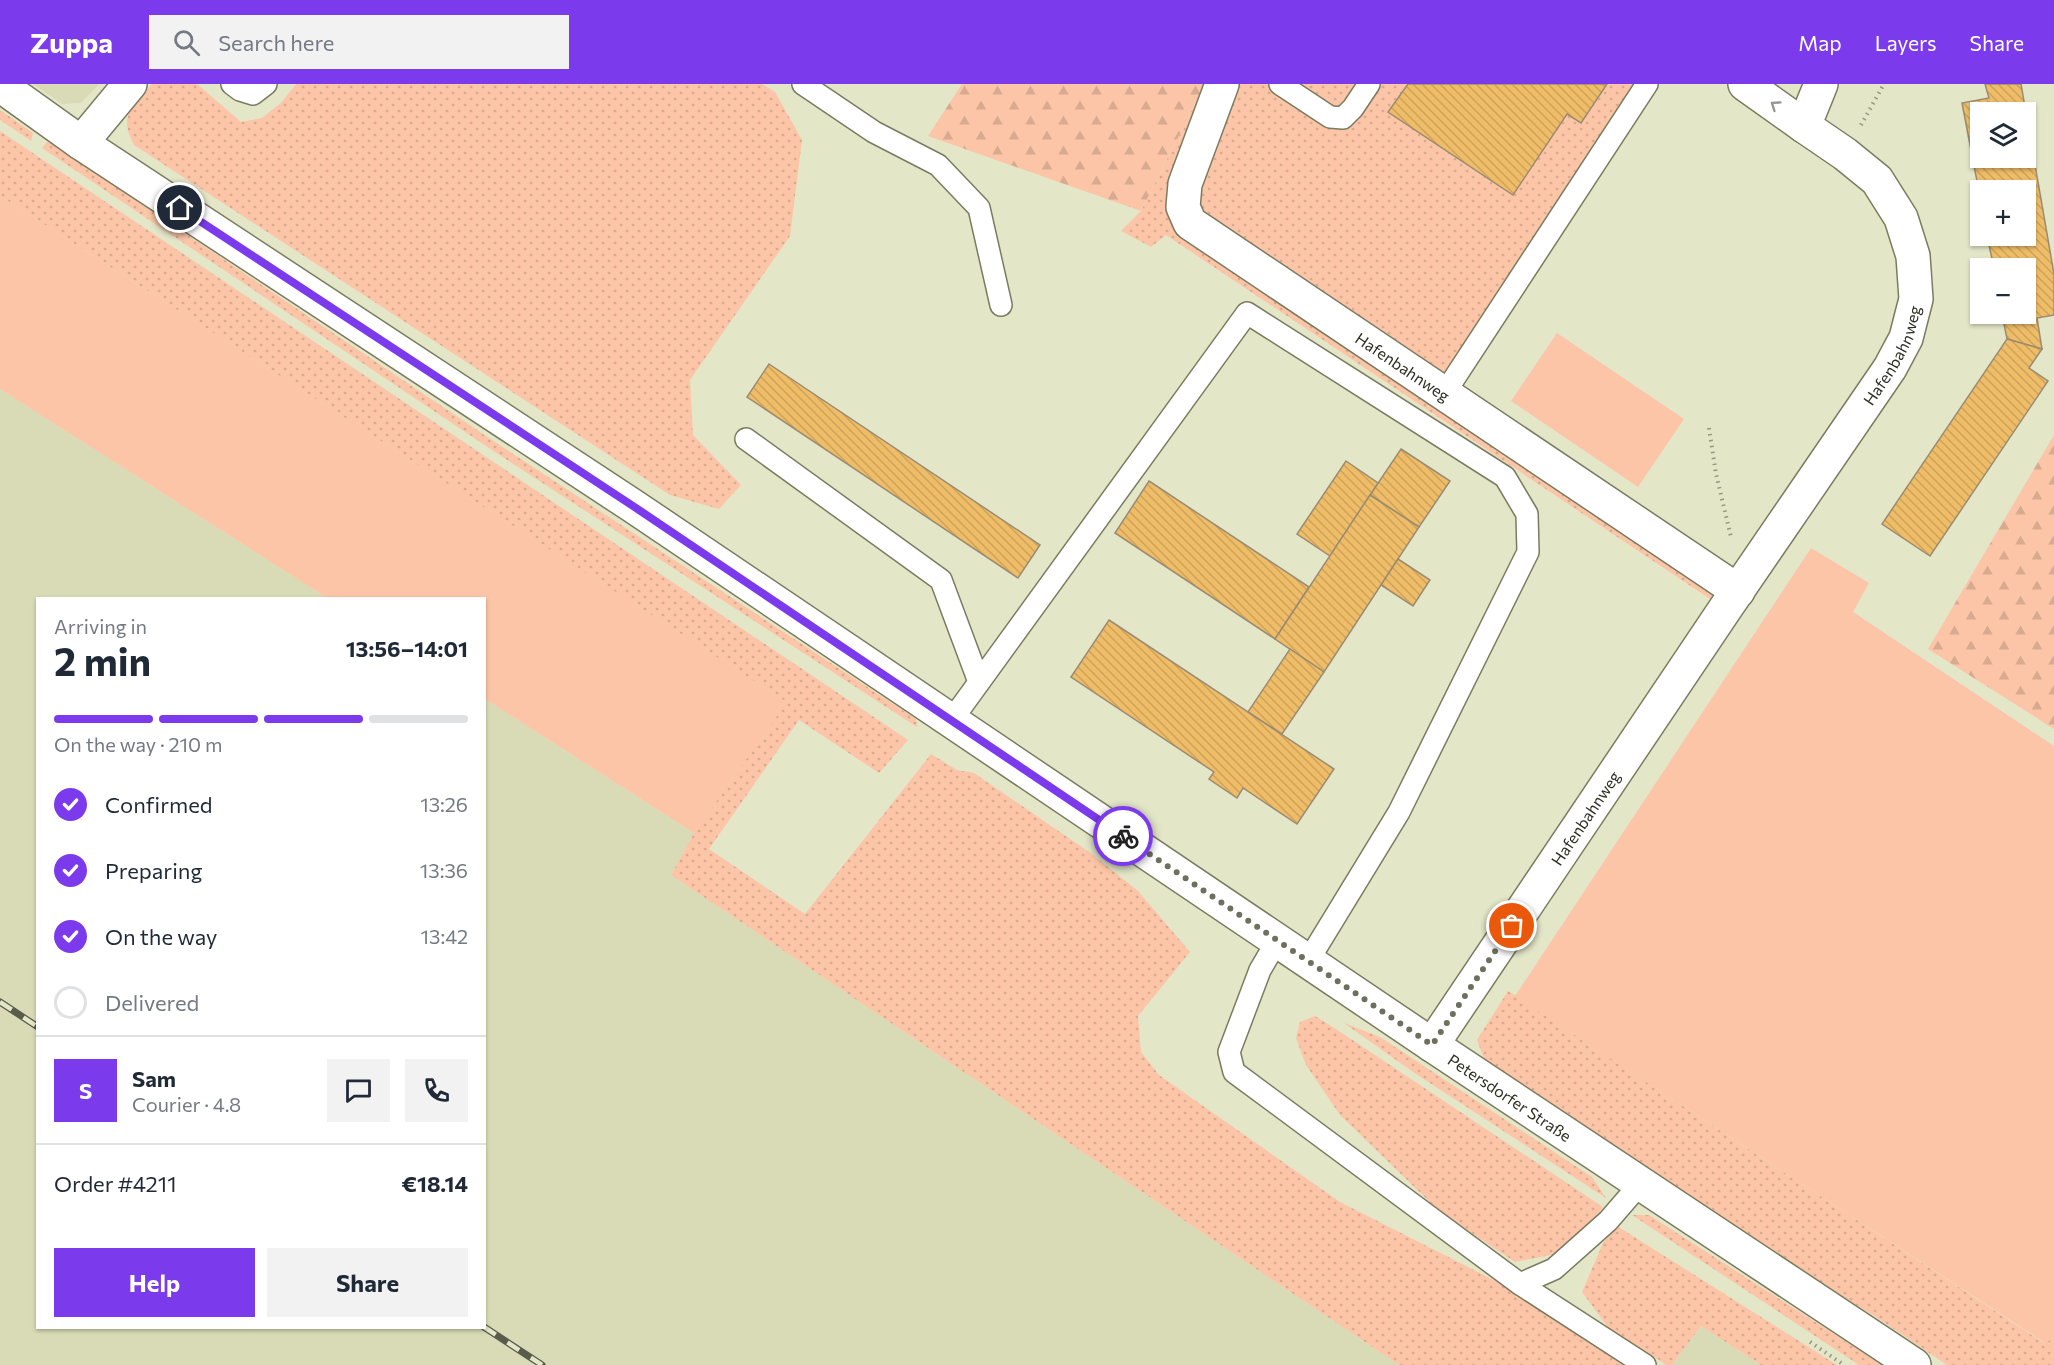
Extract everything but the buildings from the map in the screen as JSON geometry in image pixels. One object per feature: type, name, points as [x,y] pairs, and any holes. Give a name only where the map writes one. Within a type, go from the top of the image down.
[{"type":"street","points":[[81,143],[130,84]]},
{"type":"street","name":"Hafenbahnweg","points":[[1222,84],[1185,184],[1183,207],[1190,223],[1738,591]]},
{"type":"street","name":"Hafenbahnweg","points":[[1432,1045],[1890,368],[1906,338],[1916,299],[1913,256],[1901,218],[1877,180],[1845,154],[1745,84]]},
{"type":"street","points":[[1804,126],[1821,84]]},
{"type":"street","name":"Petersdorfer Straße","points":[[0,85],[81,143],[633,506],[1432,1045],[1914,1365]]},
{"type":"lane","points":[[232,84],[240,90],[253,94],[266,84]]},
{"type":"lane","points":[[803,84],[874,132],[938,165],[979,208],[1001,305]]},
{"type":"lane","points":[[1280,84],[1330,117],[1343,118],[1353,108],[1369,84]]},
{"type":"lane","points":[[1444,394],[1647,84]]},
{"type":"lane","points":[[951,721],[1248,313],[1505,477],[1527,514],[1528,552],[1399,812],[1308,961]]},
{"type":"lane","points":[[746,439],[941,580],[979,682]]},
{"type":"lane","points":[[1277,941],[1260,970],[1229,1052],[1234,1072],[1520,1284],[1645,1365]]},
{"type":"lane","points":[[1520,1284],[1554,1269],[1608,1221],[1640,1184]]},
{"type":"path","points":[[1845,154],[1884,84]]},
{"type":"path","points":[[1709,428],[1716,474],[1735,553],[1738,591]]},
{"type":"shaded area","points":[[33,84],[99,84],[81,103],[62,104]]},
{"type":"shaded area","points":[[0,389],[325,597],[36,597],[36,1329],[486,1329],[486,700],[694,833],[671,875],[1399,1365],[0,1365]]},
{"type":"shaded area","points":[[1701,1326],[1761,1365],[1672,1365]]},
{"type":"green space","points":[[152,84],[197,84],[241,122],[262,118],[281,103],[296,84],[762,84],[775,92],[802,140],[790,236],[690,380],[693,435],[741,485],[719,509],[670,495],[134,145],[129,135],[127,118],[133,105]]},
{"type":"green space","points":[[962,84],[1205,84],[1141,211],[928,136]]},
{"type":"green space","points":[[1205,84],[1647,84],[1444,394],[1738,591],[1725,609],[1166,235],[1151,247],[1121,231],[1141,211]]},
{"type":"green space","points":[[0,110],[33,133],[31,141],[0,120]]},
{"type":"green space","points":[[0,131],[908,740],[879,773],[799,720],[709,849],[805,914],[931,754],[957,770],[974,773],[1092,854],[1138,891],[1190,952],[1138,1016],[1141,1052],[1159,1075],[1340,1202],[1539,1303],[1627,1365],[1399,1365],[671,875],[694,833],[786,702],[0,196]]},
{"type":"green space","points":[[48,141],[492,440],[916,719],[917,727],[495,452],[42,148]]},
{"type":"green space","points":[[0,196],[787,702],[694,833],[486,700],[486,597],[325,597],[0,389]]},
{"type":"green space","points":[[1557,333],[1684,419],[1638,487],[1511,401]]},
{"type":"green space","points":[[2054,435],[2054,729],[1928,649]]},
{"type":"green space","points":[[1811,548],[1869,583],[1853,612],[2054,746],[2054,1338],[2045,1343],[1515,996]]},
{"type":"green space","points":[[1508,991],[2044,1343],[2054,1338],[2054,1365],[1947,1365],[1876,1317],[1738,1232],[1486,1064],[1477,1040]]},
{"type":"green space","points":[[1315,1016],[1603,1207],[1590,1225],[1556,1254],[1515,1262],[1440,1212],[1340,1115],[1306,1065],[1296,1038],[1300,1022]]},
{"type":"green space","points":[[1344,1023],[1380,1037],[1592,1177],[1606,1198],[1413,1072]]},
{"type":"green space","points":[[1632,1215],[1649,1215],[1882,1365],[1859,1365]]},
{"type":"green space","points":[[1617,1226],[1837,1365],[1761,1365],[1701,1326],[1672,1365],[1667,1365],[1610,1330],[1582,1292],[1603,1243]]},
{"type":"railway","points":[[0,1002],[36,1026]]},
{"type":"railway","points":[[486,1328],[542,1365]]},
{"type":"way so far","points":[[1123,836],[1432,1045],[1512,926]]},
{"type":"route","points":[[180,208],[633,506],[1123,836]]}]
